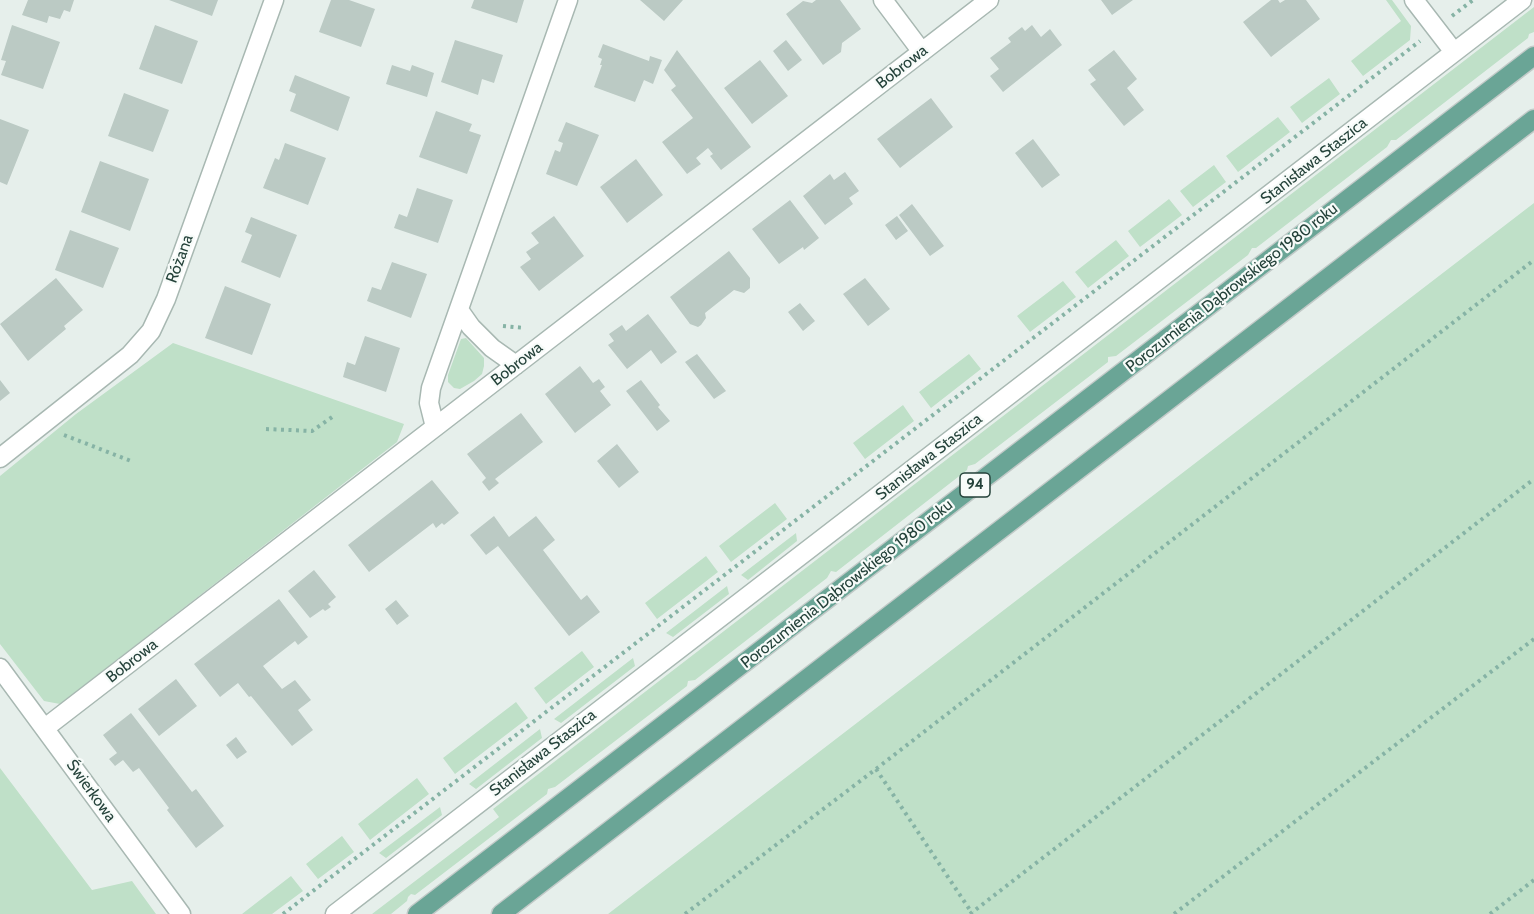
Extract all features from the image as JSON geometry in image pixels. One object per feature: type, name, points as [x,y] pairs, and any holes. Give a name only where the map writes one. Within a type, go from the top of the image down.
[{"type":"main road","name":"Porozumienia Dąbrowskiego 1980 roku","points":[[417,914],[1534,56]]},
{"type":"main road","points":[[501,914],[1534,119]]},
{"type":"street","name":"Różana","points":[[0,459],[130,355],[151,331],[166,299],[274,0]]},
{"type":"street","points":[[435,427],[429,403],[431,388],[568,0]]},
{"type":"street","points":[[883,0],[922,52]]},
{"type":"street","name":"Bobrowa","points":[[45,728],[989,0]]},
{"type":"street","points":[[1414,0],[1454,52]]},
{"type":"street","name":"Stanisława Staszica","points":[[335,914],[1522,0]]},
{"type":"street","points":[[459,310],[471,327],[492,348],[516,365]]},
{"type":"street","name":"Świerkowa","points":[[0,668],[181,914]]},
{"type":"path","points":[[1445,21],[1473,0]]},
{"type":"path","points":[[284,914],[1426,36]]},
{"type":"path","points":[[685,914],[1534,260]]},
{"type":"path","points":[[266,429],[312,431],[335,415]]},
{"type":"path","points":[[62,434],[130,461]]},
{"type":"path","points":[[876,769],[971,914],[1534,479]]},
{"type":"path","points":[[1174,914],[1534,639]]},
{"type":"path","points":[[1490,914],[1534,880]]},
{"type":"green space","points":[[1386,0],[1392,0],[1411,26],[1410,40],[1363,76],[1351,61],[1401,21]]},
{"type":"green space","points":[[1534,7],[1534,32],[1529,34],[1528,38],[1396,140],[1391,140],[1387,147],[1256,248],[1252,248],[1248,255],[1116,356],[1108,357],[1108,362],[975,464],[968,466],[967,470],[836,572],[831,571],[827,578],[695,680],[688,681],[687,686],[555,787],[548,789],[547,794],[415,895],[411,894],[407,901],[391,914],[372,914],[499,817],[493,809]]},
{"type":"green space","points":[[1329,78],[1340,94],[1302,123],[1290,107]]},
{"type":"green space","points":[[1278,117],[1290,132],[1238,172],[1226,156]]},
{"type":"green space","points":[[1214,165],[1226,182],[1193,207],[1180,191]]},
{"type":"green space","points":[[1169,199],[1182,215],[1140,247],[1128,231]]},
{"type":"green space","points":[[1534,203],[1534,914],[608,914]]},
{"type":"green space","points":[[1116,240],[1129,256],[1088,288],[1075,272]]},
{"type":"green space","points":[[1063,281],[1076,297],[1030,332],[1017,316]]},
{"type":"green space","points":[[466,338],[484,358],[484,366],[482,374],[474,381],[460,389],[454,388],[448,382],[448,375],[461,339]]},
{"type":"green space","points":[[173,343],[404,424],[397,442],[60,704],[44,701],[0,644],[0,476],[76,414]]},
{"type":"green space","points":[[969,354],[981,369],[931,408],[919,392]]},
{"type":"green space","points":[[903,405],[914,421],[865,459],[853,443]]},
{"type":"green space","points":[[775,503],[787,519],[731,562],[719,546]]},
{"type":"green space","points":[[796,533],[797,541],[748,580],[741,575]]},
{"type":"green space","points":[[706,556],[718,572],[657,619],[645,603]]},
{"type":"green space","points":[[727,586],[729,594],[673,637],[666,633]]},
{"type":"green space","points":[[582,651],[594,667],[546,704],[534,688]]},
{"type":"green space","points":[[633,658],[635,666],[561,723],[554,719]]},
{"type":"green space","points":[[516,702],[528,718],[455,774],[443,758]]},
{"type":"green space","points":[[540,729],[542,738],[476,789],[469,784]]},
{"type":"green space","points":[[0,768],[92,890],[132,881],[156,914],[0,914]]},
{"type":"green space","points":[[417,778],[429,794],[370,840],[358,824]]},
{"type":"green space","points":[[440,807],[442,815],[386,858],[379,853]]},
{"type":"green space","points":[[342,836],[354,852],[318,879],[306,864]]},
{"type":"green space","points":[[291,876],[303,891],[272,914],[242,914]]},
{"type":"building","points":[[28,0],[74,0],[70,12],[64,10],[60,19],[49,16],[47,23],[22,15]]},
{"type":"building","points":[[169,0],[218,0],[212,16]]},
{"type":"building","points":[[331,0],[349,0],[375,9],[361,47],[319,32]]},
{"type":"building","points":[[474,0],[524,0],[517,23],[471,8]]},
{"type":"building","points":[[640,0],[683,0],[664,21]]},
{"type":"building","points":[[816,0],[840,0],[861,29],[842,43],[841,52],[823,65],[786,14],[803,1],[812,3]]},
{"type":"building","points":[[1101,0],[1133,0],[1112,15]]},
{"type":"building","points":[[1271,0],[1278,0],[1280,3],[1285,0],[1306,0],[1320,19],[1271,57],[1243,22]]},
{"type":"building","points":[[12,25],[60,42],[43,89],[1,75],[6,61],[1,60]]},
{"type":"building","points":[[155,25],[198,41],[182,84],[139,69]]},
{"type":"building","points":[[1032,25],[1041,37],[1050,29],[1062,45],[1003,92],[990,76],[999,69],[990,58],[1011,42],[1008,38],[1022,27],[1025,31]]},
{"type":"building","points":[[455,40],[503,55],[494,83],[482,79],[478,95],[441,82]]},
{"type":"building","points":[[786,40],[802,60],[788,71],[773,51]]},
{"type":"building","points":[[603,44],[649,61],[650,56],[662,60],[653,84],[644,80],[635,102],[594,87],[602,65],[600,65],[602,59],[598,57]]},
{"type":"building","points":[[677,50],[751,147],[721,170],[710,156],[713,154],[708,148],[696,158],[701,164],[687,174],[662,142],[693,118],[671,90],[676,86],[664,70]]},
{"type":"building","points":[[1114,50],[1137,79],[1127,88],[1144,110],[1124,126],[1090,84],[1096,80],[1088,70]]},
{"type":"building","points":[[760,60],[788,96],[752,124],[724,88]]},
{"type":"building","points":[[392,65],[410,71],[412,65],[434,73],[427,97],[386,84]]},
{"type":"building","points":[[295,75],[350,97],[338,131],[290,111],[296,94],[289,91]]},
{"type":"building","points":[[124,93],[169,110],[153,152],[108,136]]},
{"type":"building","points":[[931,98],[953,127],[900,168],[877,139]]},
{"type":"building","points":[[436,111],[472,124],[469,131],[481,135],[467,174],[419,157]]},
{"type":"building","points":[[0,119],[29,130],[7,185],[0,182]]},
{"type":"building","points":[[566,122],[599,135],[577,186],[546,174],[555,150],[560,152],[563,143],[558,141]]},
{"type":"building","points":[[1033,139],[1060,175],[1042,188],[1015,153]]},
{"type":"building","points":[[285,143],[326,158],[308,205],[263,188],[275,158],[279,160]]},
{"type":"building","points":[[636,159],[663,195],[627,223],[600,187]]},
{"type":"building","points":[[100,161],[149,179],[130,231],[81,212]]},
{"type":"building","points":[[845,172],[859,191],[849,198],[853,204],[825,225],[803,196],[830,174],[834,180]]},
{"type":"building","points":[[417,188],[453,200],[438,243],[394,228],[399,214],[407,217]]},
{"type":"building","points":[[790,200],[819,238],[804,250],[803,247],[779,264],[752,229]]},
{"type":"building","points":[[912,204],[944,246],[930,256],[899,215]]},
{"type":"building","points":[[554,216],[584,256],[539,291],[520,267],[531,259],[526,252],[539,243],[531,233]]},
{"type":"building","points":[[897,216],[908,231],[896,240],[885,225]]},
{"type":"building","points":[[251,217],[297,235],[280,278],[241,262],[252,235],[245,232]]},
{"type":"building","points":[[70,230],[119,248],[103,288],[55,270]]},
{"type":"building","points":[[729,251],[750,278],[750,288],[744,293],[734,290],[705,313],[706,318],[698,327],[690,324],[670,297]]},
{"type":"building","points":[[392,262],[427,274],[411,318],[367,301],[372,287],[381,290]]},
{"type":"building","points":[[56,278],[83,310],[64,326],[66,329],[28,361],[0,324]]},
{"type":"building","points":[[865,278],[890,309],[868,326],[843,294]]},
{"type":"building","points":[[225,286],[271,304],[252,355],[205,338]]},
{"type":"building","points":[[800,303],[815,321],[803,331],[788,312]]},
{"type":"building","points":[[648,314],[677,352],[661,364],[651,350],[627,369],[608,345],[614,341],[609,334],[622,325],[626,331]]},
{"type":"building","points":[[365,336],[400,348],[386,392],[343,377],[347,362],[355,365]]},
{"type":"building","points":[[697,354],[726,391],[714,399],[685,362]]},
{"type":"building","points":[[580,366],[593,383],[599,379],[605,387],[600,391],[611,405],[575,433],[545,394]]},
{"type":"building","points":[[0,380],[10,393],[0,401]]},
{"type":"building","points":[[641,380],[670,421],[657,431],[626,391]]},
{"type":"building","points":[[521,413],[543,442],[495,479],[499,483],[489,491],[482,482],[486,478],[467,454]]},
{"type":"building","points":[[617,444],[639,472],[619,488],[597,461]]},
{"type":"building","points":[[432,480],[459,513],[444,525],[442,523],[436,528],[433,523],[369,572],[348,545]]},
{"type":"building","points":[[494,516],[509,537],[536,516],[555,540],[543,550],[581,600],[587,595],[600,612],[569,636],[498,546],[486,555],[470,535]]},
{"type":"building","points":[[314,570],[336,597],[328,604],[331,607],[325,611],[323,609],[310,618],[288,591]]},
{"type":"building","points":[[279,599],[308,637],[298,645],[295,641],[263,666],[282,689],[295,680],[311,700],[298,710],[313,730],[292,746],[238,683],[220,697],[194,664]]},
{"type":"building","points":[[396,600],[409,616],[397,625],[385,609]]},
{"type":"building","points":[[176,679],[197,706],[159,736],[138,709]]},
{"type":"building","points":[[131,713],[192,792],[196,789],[224,826],[196,848],[139,768],[133,772],[123,760],[115,766],[109,759],[117,753],[103,735]]},
{"type":"building","points":[[236,737],[247,752],[237,759],[226,745]]}]
